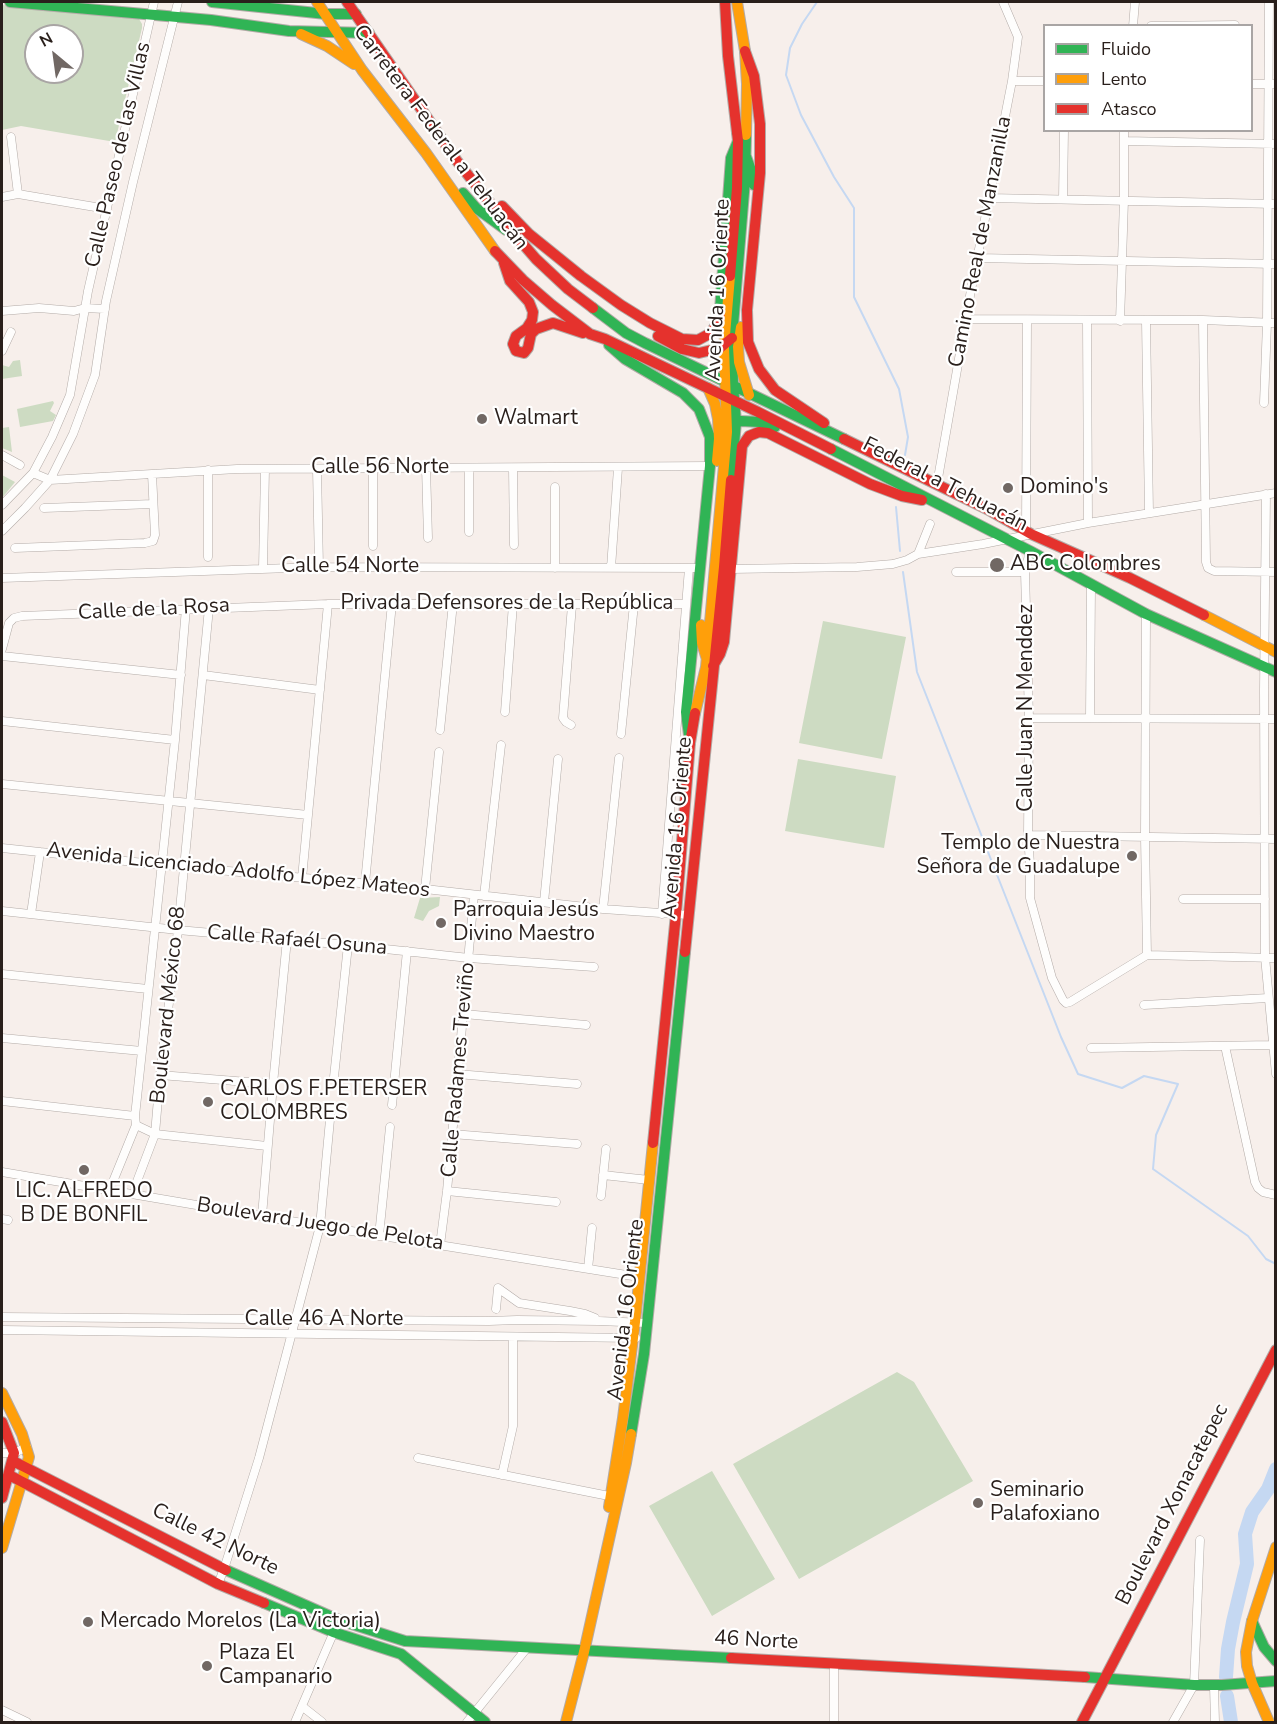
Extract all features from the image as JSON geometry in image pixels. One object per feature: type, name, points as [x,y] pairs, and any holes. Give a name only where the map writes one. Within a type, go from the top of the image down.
[{"type":"main road","points":[[10,2],[211,20],[289,31],[369,33]]},
{"type":"main road","points":[[212,2],[326,14],[356,14]]},
{"type":"main road","name":"Carretera Federal a Tehuacán","points":[[317,2],[362,70],[426,153],[502,259],[552,305],[590,334],[605,339],[729,399]]},
{"type":"main road","name":"Carretera Federal a Tehuacán","points":[[347,2],[467,173],[536,259],[568,288],[626,333],[728,383]]},
{"type":"main road","name":"Avenida 16 Oriente","points":[[566,1722],[635,1406],[645,1338],[689,915],[711,667],[724,567],[729,399],[724,347],[736,188],[737,137],[725,2]]},
{"type":"main road","name":"Avenida 16 Oriente","points":[[728,383],[746,158],[747,84],[745,51],[737,2]]},
{"type":"main road","points":[[289,31],[305,35],[327,46],[362,70]]},
{"type":"main road","points":[[745,51],[754,76],[760,123],[760,173],[747,310],[748,342],[759,369],[775,390],[819,419],[835,435]]},
{"type":"main road","points":[[737,137],[752,173],[754,192],[738,355],[747,393],[758,412]]},
{"type":"main road","points":[[467,173],[479,181],[529,234],[594,286],[650,323],[682,339],[693,340],[711,333],[719,320],[731,158],[737,137]]},
{"type":"main road","points":[[426,153],[445,171],[476,208],[555,263],[613,308],[682,349],[699,353],[724,347],[732,338]]},
{"type":"main road","points":[[502,259],[510,281],[529,302],[533,312],[532,320],[527,328],[516,336],[513,344],[516,351],[524,353],[528,348],[531,334],[536,329],[553,323],[590,334]]},
{"type":"main road","points":[[605,339],[610,348],[625,359],[677,388],[703,415],[708,429],[710,538],[701,632],[702,643],[711,667]]},
{"type":"main road","points":[[689,364],[708,388],[727,427]]},
{"type":"main road","name":"Federal a Tehuacán","points":[[728,383],[937,484],[1028,532],[1131,578],[1275,652]]},
{"type":"main road","name":"Federal a Tehuacán","points":[[729,399],[1007,539],[1146,614],[1275,672]]},
{"type":"main road","points":[[710,454],[713,443],[727,427],[750,420],[767,424],[873,476],[926,498]]},
{"type":"main road","name":"Avenida 16 Oriente","points":[[710,538],[727,427]]},
{"type":"main road","points":[[711,667],[720,654],[724,642],[742,446],[746,439],[754,434],[764,432],[772,435],[876,486],[910,498],[951,498],[987,509]]},
{"type":"main road","points":[[690,743],[686,712],[694,568],[710,538]]},
{"type":"main road","points":[[1030,551],[1036,545],[1054,543]]},
{"type":"main road","name":"Avenida 16 Oriente","points":[[614,1498],[635,1322],[676,914],[690,743],[693,719],[702,686],[711,667]]},
{"type":"main road","name":"Boulevard Xonacatepec","points":[[1082,1722],[1275,1350]]},
{"type":"main road","points":[[2,1393],[27,1447],[29,1458],[2,1548]]},
{"type":"main road","points":[[2,1422],[10,1440],[13,1457],[2,1498]]},
{"type":"main road","name":"Calle 42 Norte","points":[[13,1457],[27,1468],[224,1569],[339,1620],[405,1641]]},
{"type":"main road","name":"Calle 42 Norte","points":[[9,1475],[218,1584],[333,1632],[401,1654]]},
{"type":"main road","points":[[1269,1722],[1251,1683],[1245,1652],[1252,1621],[1275,1548]]},
{"type":"main road","points":[[1252,1621],[1258,1637],[1273,1657]]},
{"type":"main road","points":[[405,1641],[401,1654],[471,1718],[485,1722]]},
{"type":"main road","name":"46 Norte","points":[[405,1641],[1105,1678],[1214,1686],[1275,1681]]},
{"type":"street","name":"Calle Paseo de las Villas","points":[[33,473],[70,395],[85,308],[154,2]]},
{"type":"street","name":"Calle Paseo de las Villas","points":[[2,531],[50,480],[73,434],[95,375],[106,305],[133,182],[178,2]]},
{"type":"street","name":"Camino Real de Manzanilla","points":[[937,484],[1012,81],[1018,37],[1003,2]]},
{"type":"street","points":[[1133,24],[1135,2]]},
{"type":"street","points":[[1264,403],[1271,323],[1272,84],[1269,2]]},
{"type":"street","points":[[1012,81],[1043,81]]},
{"type":"street","points":[[1253,84],[1272,84]]},
{"type":"street","points":[[1063,199],[1064,132]]},
{"type":"street","points":[[1120,321],[1124,132]]},
{"type":"street","points":[[10,137],[18,194]]},
{"type":"street","points":[[1124,141],[1272,144]]},
{"type":"street","points":[[2,197],[18,194],[107,209]]},
{"type":"street","points":[[989,198],[1272,204]]},
{"type":"street","points":[[978,258],[1271,264]]},
{"type":"street","points":[[2,311],[39,308],[74,310],[106,305]]},
{"type":"street","points":[[966,319],[1271,323]]},
{"type":"street","points":[[1027,320],[1028,532]]},
{"type":"street","points":[[1087,320],[1088,523]]},
{"type":"street","points":[[1146,321],[1149,513]]},
{"type":"street","points":[[1203,321],[1206,562],[1208,568],[1214,571],[1275,572]]},
{"type":"street","points":[[2,351],[11,332]]},
{"type":"street","points":[[2,455],[20,465]]},
{"type":"street","name":"Calle 56 Norte","points":[[50,480],[208,470],[710,466]]},
{"type":"street","points":[[426,467],[428,538]]},
{"type":"street","points":[[373,468],[373,546]]},
{"type":"street","points":[[469,468],[469,532]]},
{"type":"street","points":[[513,468],[514,545]]},
{"type":"street","points":[[611,568],[618,468]]},
{"type":"street","points":[[263,568],[265,469]]},
{"type":"street","points":[[317,469],[319,567]]},
{"type":"street","points":[[208,470],[208,557]]},
{"type":"street","points":[[2,505],[33,473],[50,480]]},
{"type":"street","points":[[15,548],[153,541],[155,535],[152,474]]},
{"type":"street","points":[[555,487],[555,568]]},
{"type":"street","points":[[731,569],[856,567],[894,564],[918,554],[1007,539],[1028,532],[1275,493]]},
{"type":"street","points":[[1266,494],[1264,957],[1275,1074]]},
{"type":"street","points":[[44,508],[153,504]]},
{"type":"street","points":[[918,554],[930,524]]},
{"type":"street","name":"Calle Juan N Menddez","points":[[1030,551],[1025,572],[1030,898],[1052,978],[1066,1003],[1147,955]]},
{"type":"street","name":"Calle 54 Norte","points":[[2,578],[319,567],[694,568]]},
{"type":"street","name":"Privada Defensores de la República","points":[[662,914],[686,604],[694,568]]},
{"type":"street","points":[[956,572],[1025,572]]},
{"type":"street","points":[[1090,718],[1091,585]]},
{"type":"street","points":[[302,878],[328,603]]},
{"type":"street","name":"Privada Defensores de la República","points":[[328,603],[686,604]]},
{"type":"street","name":"Calle de la Rosa","points":[[2,649],[9,623],[14,618],[328,603]]},
{"type":"street","points":[[365,884],[392,603]]},
{"type":"street","points":[[440,730],[453,603]]},
{"type":"street","points":[[505,712],[513,604]]},
{"type":"street","points":[[621,734],[634,604]]},
{"type":"street","points":[[571,725],[563,718],[572,605]]},
{"type":"street","name":"Boulevard México 68","points":[[136,1184],[155,1134],[178,930],[209,608]]},
{"type":"street","name":"Boulevard México 68","points":[[114,1179],[135,1120],[175,740],[186,609]]},
{"type":"street","points":[[1146,614],[1147,955],[1275,958]]},
{"type":"street","points":[[2,656],[181,675]]},
{"type":"street","points":[[203,675],[320,690]]},
{"type":"street","points":[[1029,718],[1275,719]]},
{"type":"street","points":[[2,722],[175,740]]},
{"type":"street","points":[[484,896],[501,746]]},
{"type":"street","points":[[425,889],[439,752]]},
{"type":"street","points":[[603,909],[619,758]]},
{"type":"street","points":[[544,902],[558,759]]},
{"type":"street","points":[[2,784],[308,815]]},
{"type":"street","points":[[1028,836],[1275,839]]},
{"type":"street","name":"Avenida Licenciado Adolfo López Mateos","points":[[2,848],[425,889],[603,909],[689,915]]},
{"type":"street","points":[[31,914],[40,852]]},
{"type":"street","name":"Calle Radames Treviño","points":[[440,1245],[474,895]]},
{"type":"street","points":[[1183,899],[1265,903],[1275,908]]},
{"type":"street","name":"Calle Rafaél Osuna","points":[[2,911],[469,958],[594,967]]},
{"type":"street","points":[[262,1216],[287,939]]},
{"type":"street","points":[[334,1077],[348,945]]},
{"type":"street","points":[[392,1105],[407,951]]},
{"type":"street","points":[[2,974],[148,989]]},
{"type":"street","points":[[1144,1005],[1268,998]]},
{"type":"street","points":[[464,1014],[586,1025]]},
{"type":"street","points":[[2,1038],[142,1051]]},
{"type":"street","points":[[1225,1046],[1255,1182],[1263,1192],[1275,1195]]},
{"type":"street","points":[[1091,1048],[1272,1046]]},
{"type":"street","points":[[457,1074],[577,1084]]},
{"type":"street","points":[[160,1075],[273,1084]]},
{"type":"street","points":[[2,1101],[135,1120],[155,1134],[267,1146]]},
{"type":"street","points":[[218,1584],[259,1458],[320,1226],[332,1109]]},
{"type":"street","points":[[379,1236],[390,1127]]},
{"type":"street","points":[[452,1134],[577,1144]]},
{"type":"street","points":[[601,1196],[606,1149]]},
{"type":"street","name":"Boulevard Juego de Pelota","points":[[2,1172],[379,1236],[639,1277]]},
{"type":"street","points":[[603,1175],[649,1180]]},
{"type":"street","points":[[447,1191],[556,1202]]},
{"type":"street","points":[[588,1269],[592,1228]]},
{"type":"street","points":[[496,1309],[498,1288],[519,1303],[585,1314],[599,1321]]},
{"type":"street","points":[[517,1320],[519,1303]]},
{"type":"street","name":"Calle 46 A Norte","points":[[2,1317],[646,1323]]},
{"type":"street","points":[[79,1331],[80,1317]]},
{"type":"street","points":[[198,1333],[200,1319]]},
{"type":"street","name":"Calle 46 A Norte","points":[[2,1330],[645,1338]]},
{"type":"street","points":[[502,1475],[513,1426],[513,1337]]},
{"type":"street","points":[[2,1453],[13,1457],[27,1447]]},
{"type":"street","points":[[418,1458],[614,1498]]},
{"type":"street","points":[[1173,1722],[1194,1685],[1200,1540]]},
{"type":"street","points":[[295,1722],[339,1620]]},
{"type":"street","points":[[471,1718],[527,1648]]},
{"type":"street","points":[[834,1664],[834,1722]]},
{"type":"street","points":[[1214,1686],[1215,1722]]},
{"type":"street","points":[[303,1707],[322,1722]]},
{"type":"street","points":[[2,1710],[27,1722]]},
{"type":"green space","points":[[2,5],[139,19],[142,28],[115,142],[21,126],[2,130]]},
{"type":"green space","points":[[20,360],[22,376],[2,379],[2,365],[9,367],[13,361]]},
{"type":"green space","points":[[53,401],[50,411],[56,415],[53,421],[20,427],[17,409]]},
{"type":"green space","points":[[9,427],[12,452],[2,448],[2,428]]},
{"type":"green space","points":[[2,475],[15,482],[2,498]]},
{"type":"green space","points":[[823,621],[906,637],[882,759],[799,743]]},
{"type":"green space","points":[[798,759],[896,776],[884,848],[785,831]]},
{"type":"green space","points":[[440,897],[439,906],[429,911],[423,921],[414,918],[420,898]]},
{"type":"green space","points":[[897,1372],[914,1382],[973,1481],[799,1579],[733,1464]]},
{"type":"green space","points":[[712,1471],[775,1579],[712,1616],[649,1506]]},
{"type":"waterway","points":[[817,2],[790,48],[786,75],[801,115],[834,177],[854,208],[854,297],[899,389],[908,437],[905,455]]},
{"type":"waterway","points":[[896,507],[900,551]]},
{"type":"waterway","points":[[903,572],[917,672],[1061,1037],[1078,1074],[1122,1088],[1144,1076],[1178,1084],[1156,1135],[1153,1169],[1248,1236],[1266,1259],[1276,1264]]},
{"type":"waterway","points":[[1226,1677],[1233,1622],[1247,1564],[1245,1534],[1252,1512],[1268,1489],[1276,1469]]},
{"type":"waterway","points":[[1227,1696],[1231,1722]]},
{"type":"traffic: fast","points":[[10,2],[211,20],[289,31],[369,33]]},
{"type":"traffic: fast","points":[[212,2],[326,14],[356,14]]},
{"type":"traffic: fast","points":[[737,132],[754,185]]},
{"type":"traffic: fast","points":[[731,480],[736,422],[732,338],[745,180],[746,135]]},
{"type":"traffic: fast","points":[[720,310],[731,158],[738,141]]},
{"type":"traffic: fast","points":[[463,193],[476,208],[506,230]]},
{"type":"traffic: fast","points":[[593,308],[626,333],[645,343],[844,439]]},
{"type":"traffic: fast","points":[[609,345],[625,359],[683,393],[699,409],[710,437],[710,466],[686,712],[690,743]]},
{"type":"traffic: fast","points":[[718,436],[727,426],[741,421],[760,422],[775,427]]},
{"type":"traffic: fast","points":[[831,449],[1030,551],[1146,614],[1276,672]]},
{"type":"traffic: fast","points":[[631,1434],[644,1354],[685,952]]},
{"type":"traffic: fast","points":[[226,1570],[339,1620],[405,1641],[731,1658]]},
{"type":"traffic: fast","points":[[264,1603],[333,1632],[401,1654],[485,1722]]},
{"type":"traffic: fast","points":[[1252,1621],[1264,1647],[1276,1661]]},
{"type":"traffic: fast","points":[[1085,1677],[1194,1685],[1276,1681]]},
{"type":"traffic: slow","points":[[317,2],[362,70],[426,153],[495,251]]},
{"type":"traffic: slow","points":[[737,2],[745,51],[746,135]]},
{"type":"traffic: slow","points":[[301,34],[327,46],[354,64]]},
{"type":"traffic: slow","points":[[695,713],[706,667],[727,432],[724,347],[730,276]]},
{"type":"traffic: slow","points":[[741,327],[738,347],[739,362],[749,395]]},
{"type":"traffic: slow","points":[[708,388],[718,419],[717,461]]},
{"type":"traffic: slow","points":[[1204,615],[1276,652]]},
{"type":"traffic: slow","points":[[701,625],[702,643],[712,676]]},
{"type":"traffic: slow","points":[[609,1507],[635,1322],[653,1143]]},
{"type":"traffic: slow","points":[[2,1393],[22,1434],[29,1457],[2,1548]]},
{"type":"traffic: slow","points":[[566,1722],[584,1652],[631,1434]]},
{"type":"traffic: slow","points":[[1269,1722],[1252,1683],[1246,1652],[1252,1621],[1276,1547]]},
{"type":"traffic: jam","points":[[347,2],[457,161],[517,237],[536,259],[568,289],[593,308]]},
{"type":"traffic: jam","points":[[725,2],[728,56],[738,141],[730,276]]},
{"type":"traffic: jam","points":[[745,51],[754,76],[760,124],[760,173],[747,310],[748,342],[759,369],[775,390],[824,423]]},
{"type":"traffic: jam","points":[[502,206],[529,234],[581,276],[621,305],[682,339],[698,340],[711,333],[719,320],[720,310]]},
{"type":"traffic: jam","points":[[495,251],[523,280],[590,334],[758,412],[831,449]]},
{"type":"traffic: jam","points":[[504,263],[510,281],[529,302],[533,312],[532,320],[527,328],[516,336],[513,344],[516,351],[524,353],[528,348],[531,334],[536,329],[553,323],[583,333]]},
{"type":"traffic: jam","points":[[658,336],[682,349],[699,353],[720,348],[732,338]]},
{"type":"traffic: jam","points":[[713,666],[724,642],[742,446],[749,436],[759,432],[768,433],[870,484],[902,496],[922,500]]},
{"type":"traffic: jam","points":[[844,439],[987,509],[1031,534],[1130,578],[1204,615]]},
{"type":"traffic: jam","points":[[685,952],[731,480]]},
{"type":"traffic: jam","points":[[653,1143],[676,914],[690,743],[695,713]]},
{"type":"traffic: jam","points":[[1082,1722],[1276,1350]]},
{"type":"traffic: jam","points":[[2,1422],[14,1453],[2,1498]]},
{"type":"traffic: jam","points":[[13,1461],[226,1570]]},
{"type":"traffic: jam","points":[[9,1475],[218,1584],[264,1603]]},
{"type":"traffic: jam","points":[[731,1658],[1085,1677]]},
{"type":"place","name":"Walmart","points":[[482,419]]},
{"type":"place","name":"Domino's","points":[[1008,488]]},
{"type":"place","name":"ABC Colombres","points":[[997,565]]},
{"type":"place","name":"Templo de Nuestra Señora de Guadalupe","points":[[1132,856]]},
{"type":"place","name":"Parroquia Jesús Divino Maestro","points":[[441,923]]},
{"type":"place","name":"CARLOS F.PETERSER COLOMBRES","points":[[208,1102]]},
{"type":"place","name":"LIC. ALFREDO B DE BONFIL","points":[[84,1170]]},
{"type":"place","name":"Seminario Palafoxiano","points":[[978,1503]]},
{"type":"place","name":"Mercado Morelos (La Victoria)","points":[[88,1622]]},
{"type":"place","name":"Plaza El Campanario","points":[[207,1666]]}]
